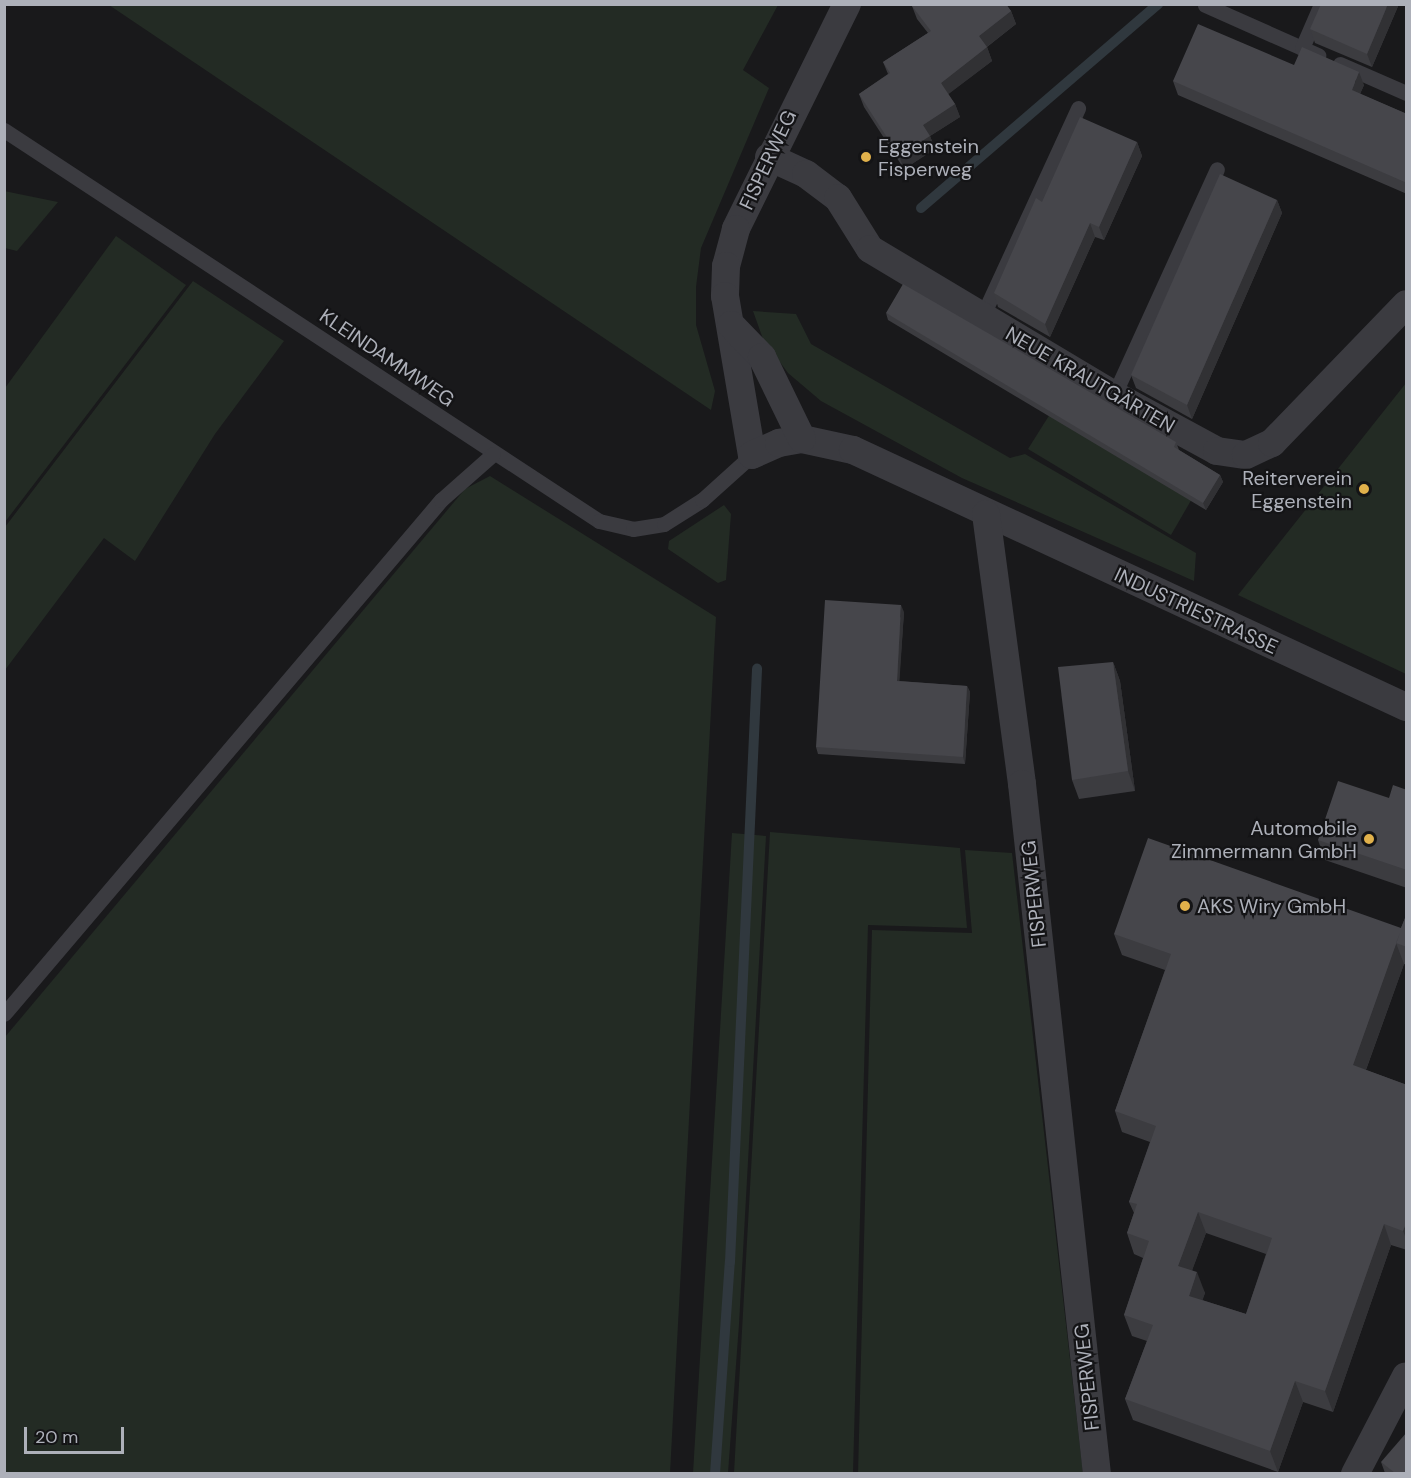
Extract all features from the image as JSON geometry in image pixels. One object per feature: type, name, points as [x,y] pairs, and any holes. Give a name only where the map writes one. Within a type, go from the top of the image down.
[{"type":"street","name":"FISPERWEG","points":[[752,455],[725,296],[726,266],[735,229],[847,4]]},
{"type":"street","name":"NEUE KRAUTGÄRTEN","points":[[769,157],[806,174],[838,198],[870,249],[1114,396],[1217,451],[1246,455],[1272,443],[1407,304]]},
{"type":"street","points":[[731,325],[762,357],[802,439]]},
{"type":"street","points":[[752,455],[779,443],[802,439],[853,450],[986,514]]},
{"type":"street","name":"FISPERWEG","points":[[986,514],[1022,784],[1097,1473]]},
{"type":"street","name":"INDUSTRIESTRASSE","points":[[986,514],[1407,707]]},
{"type":"street","points":[[1355,1473],[1407,1376]]},
{"type":"lane","points":[[1302,48],[1321,4]]},
{"type":"lane","points":[[1205,5],[1407,93]]},
{"type":"lane","points":[[982,317],[1078,108]]},
{"type":"lane","name":"KLEINDAMMWEG","points":[[4,130],[493,454],[599,521],[633,529],[664,524],[702,500],[752,455]]},
{"type":"lane","points":[[1114,396],[1217,169]]},
{"type":"lane","points":[[4,1014],[441,500],[493,454]]},
{"type":"shaded area","points":[[109,5],[778,5],[743,70],[769,88],[701,248],[696,287],[696,325],[715,391],[711,410]]},
{"type":"shaded area","points":[[4,191],[58,202],[17,251],[5,248]]},
{"type":"shaded area","points":[[116,236],[186,285],[5,522],[5,388]]},
{"type":"shaded area","points":[[193,281],[284,341],[215,434],[135,561],[104,538],[5,670],[5,527]]},
{"type":"shaded area","points":[[753,311],[796,314],[811,344],[1010,458],[1025,454],[1196,553],[1194,581],[962,478],[821,401],[788,373],[763,339]]},
{"type":"shaded area","name":"Reiterverein Eggenstein","points":[[1406,383],[1406,674],[1238,595]]},
{"type":"shaded area","points":[[1050,414],[1193,497],[1171,535],[1028,449]]},
{"type":"shaded area","points":[[490,476],[716,617],[670,1473],[5,1473],[5,1037],[465,489]]},
{"type":"shaded area","points":[[724,505],[731,514],[726,580],[718,583],[668,549],[669,541]]},
{"type":"shaded area","points":[[770,832],[960,848],[967,928],[868,925],[853,1473],[734,1473]]},
{"type":"shaded area","points":[[732,833],[766,836],[739,1324],[728,1473],[693,1473]]},
{"type":"shaded area","points":[[965,850],[1012,853],[1083,1473],[858,1474],[872,930],[972,933]]},
{"type":"building","points":[[914,4],[1006,4],[1011,11],[979,36],[987,47],[941,83],[955,104],[923,125],[930,136],[899,156],[859,94],[890,73],[883,62],[931,31],[912,6]]},
{"type":"building","points":[[1321,4],[1388,4],[1367,54],[1310,29]]},
{"type":"building","points":[[1198,24],[1294,65],[1302,47],[1359,72],[1352,90],[1407,114],[1407,183],[1173,81]]},
{"type":"building","points":[[1080,117],[1137,142],[1099,227],[1090,223],[1045,324],[994,293],[1036,198],[1042,202]]},
{"type":"building","points":[[1220,174],[1277,200],[1187,405],[1131,375]]},
{"type":"building","points":[[903,284],[1176,442],[1174,447],[1220,475],[1203,503],[886,313]]},
{"type":"building","points":[[825,600],[901,605],[897,681],[967,686],[963,757],[816,747]]},
{"type":"building","points":[[1113,662],[1128,771],[1072,780],[1058,667]]},
{"type":"building","name":"Automobile Zimmermann GmbH","points":[[1338,781],[1389,798],[1393,785],[1407,790],[1407,870],[1318,840]]},
{"type":"building","points":[[1148,838],[1401,928],[1407,913],[1407,947],[1396,943],[1353,1065],[1407,1085],[1407,1221],[1403,1231],[1384,1224],[1325,1391],[1295,1381],[1270,1451],[1125,1399],[1153,1325],[1124,1315],[1149,1241],[1127,1233],[1137,1204],[1129,1202],[1156,1126],[1115,1111],[1171,954],[1114,934]],"holes":[[[1198,1212],[1272,1238],[1246,1314],[1189,1296],[1197,1272],[1178,1266]]]},
{"type":"building","points":[[1407,1432],[1407,1473],[1395,1473],[1381,1462]]},
{"type":"waterway","points":[[921,208],[1158,4]]},
{"type":"waterway","points":[[715,1474],[730,1262],[757,669]]},
{"type":"place","name":"Eggenstein Fisperweg","points":[[866,157]]},
{"type":"place","name":"Reiterverein Eggenstein","points":[[1364,489]]},
{"type":"place","name":"Automobile Zimmermann GmbH","points":[[1369,839]]},
{"type":"place","name":"AKS Wiry GmbH","points":[[1185,906]]}]
